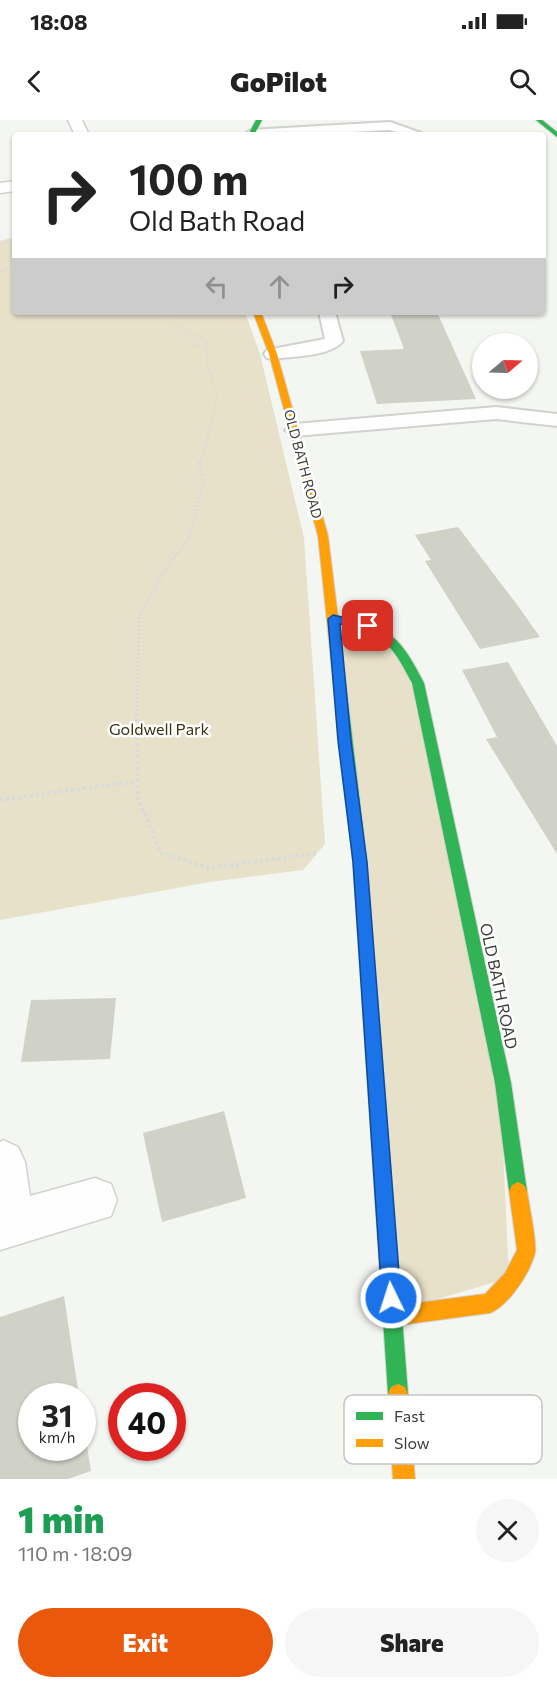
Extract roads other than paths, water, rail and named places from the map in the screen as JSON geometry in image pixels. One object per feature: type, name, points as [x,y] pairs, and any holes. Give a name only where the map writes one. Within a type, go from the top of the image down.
[{"type":"street","points":[[539,120],[557,135]]},
{"type":"street","name":"OLD BATH ROAD","points":[[258,315],[273,354],[323,536],[360,862],[398,1395]]},
{"type":"street","name":"OLD BATH ROAD","points":[[333,619],[368,626],[388,635],[405,657],[418,682],[442,786],[503,1083],[526,1251],[512,1280],[489,1303],[393,1316]]},
{"type":"street","points":[[3,1162],[6,1226],[95,1200]]},
{"type":"street","name":"OLD BATH ROAD","points":[[403,1464],[404,1479]]},
{"type":"lane","points":[[297,132],[390,126],[411,132]]},
{"type":"lane","points":[[273,354],[321,347],[334,341],[328,315]]},
{"type":"lane","points":[[295,430],[496,413],[557,420]]},
{"type":"park label","name":"Goldwell Park","points":[[159,729]]}]
